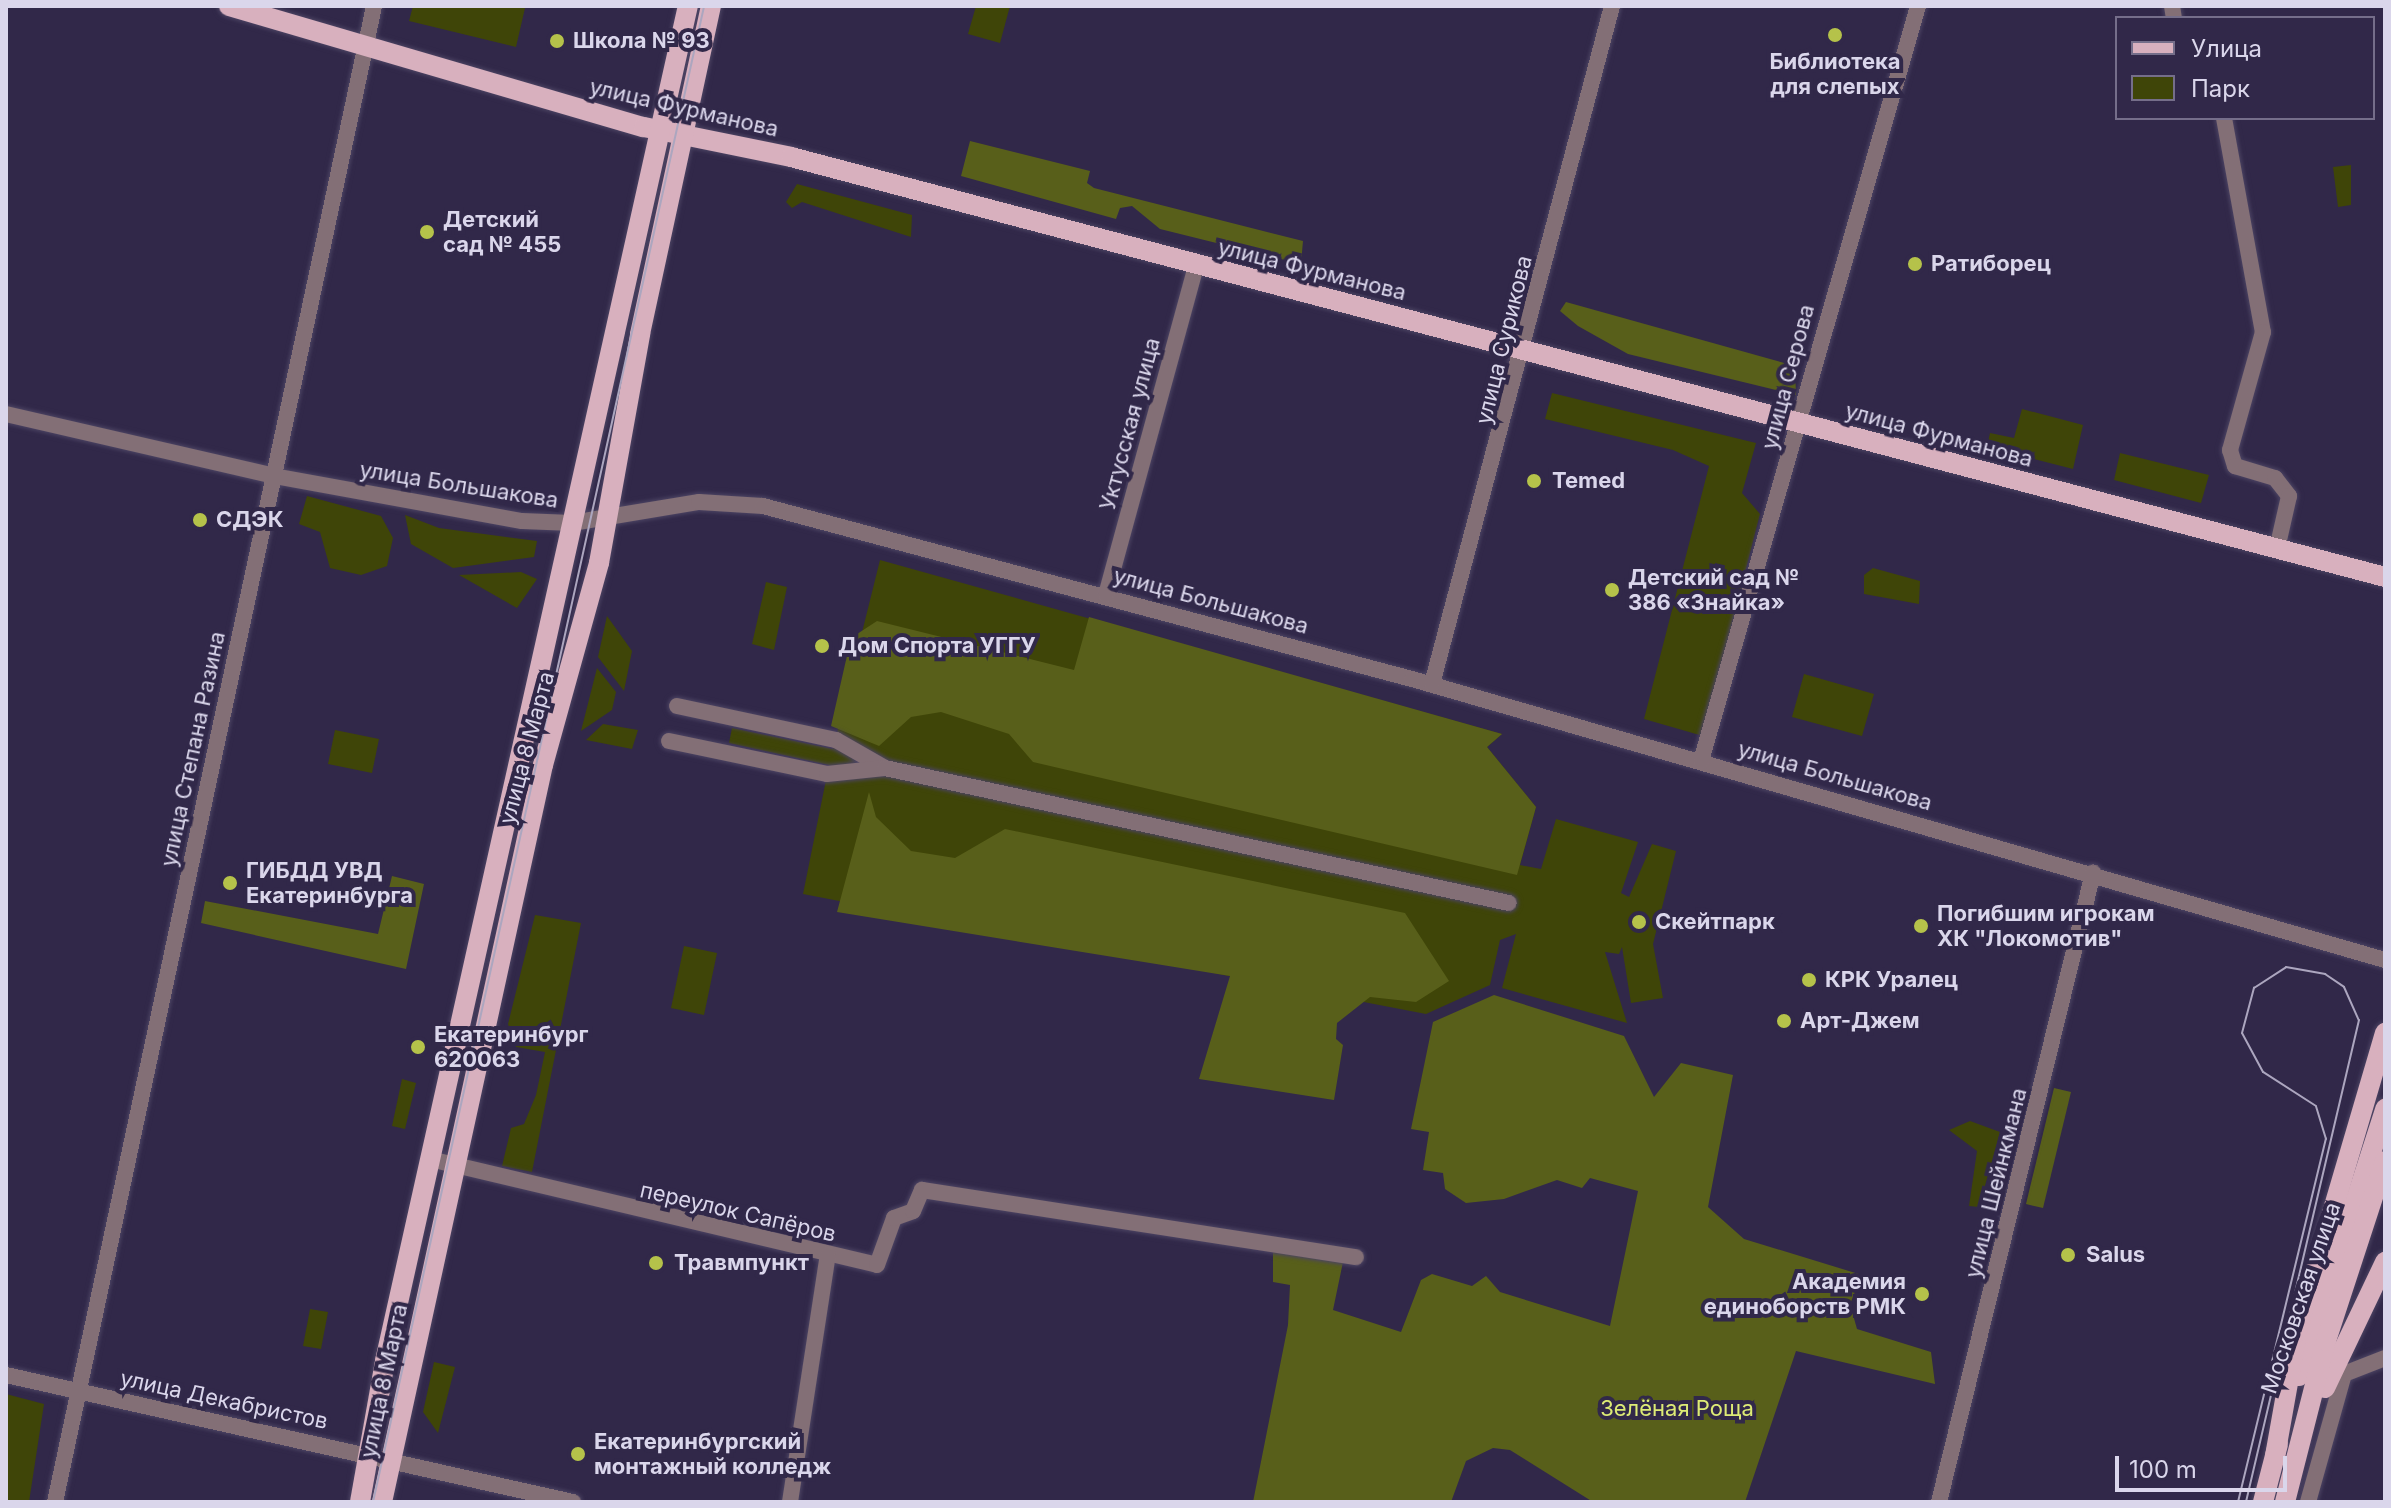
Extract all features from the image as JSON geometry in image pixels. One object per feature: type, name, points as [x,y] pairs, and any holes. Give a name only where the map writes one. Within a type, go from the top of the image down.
[{"type":"main road","name":"улица Фурманова","points":[[229,6],[660,130],[683,133],[1196,265],[2385,577]]},
{"type":"main road","name":"улица 8 Марта","points":[[360,1502],[368,1452],[688,6]]},
{"type":"main road","name":"улица 8 Марта","points":[[382,1502],[455,1166],[605,518],[711,6]]},
{"type":"main road","name":"Московская улица","points":[[2263,1502],[2331,1205],[2385,1033]]},
{"type":"main road","name":"Московская улица","points":[[2275,1456],[2385,1109]]},
{"type":"main road","name":"Московская улица","points":[[2285,1502],[2385,1161]]},
{"type":"main road","points":[[2295,1462],[2385,1262]]},
{"type":"street","name":"улица Степана Разина","points":[[55,1502],[374,6]]},
{"type":"street","name":"улица Сурикова","points":[[1432,684],[1524,350],[1612,6]]},
{"type":"street","name":"улица Серова","points":[[1701,761],[1918,6]]},
{"type":"street","points":[[2224,120],[2263,332],[2230,450],[2235,466],[2275,478],[2289,496],[2277,549]]},
{"type":"street","name":"Уктусская улица","points":[[1106,595],[1196,265]]},
{"type":"street","name":"улица Большакова","points":[[6,414],[274,476],[476,515],[572,523],[699,502],[763,506],[1432,684],[2385,960]]},
{"type":"street","points":[[677,706],[836,740],[885,768],[1509,903]]},
{"type":"street","points":[[669,741],[827,774],[885,768]]},
{"type":"street","name":"улица Шейнкмана","points":[[1939,1502],[2093,873]]},
{"type":"street","name":"переулок Сапёров","points":[[434,1160],[877,1265],[894,1218],[913,1211],[922,1190],[989,1197],[1356,1257]]},
{"type":"street","points":[[790,1502],[828,1255]]},
{"type":"street","points":[[2308,1502],[2344,1374],[2385,1358]]},
{"type":"street","name":"улица Декабристов","points":[[6,1375],[368,1452],[573,1502]]},
{"type":"green space","points":[[413,6],[525,8],[516,47],[409,21]]},
{"type":"green space","points":[[976,6],[1010,6],[1000,43],[968,34]]},
{"type":"green space","points":[[970,141],[1090,171],[1087,183],[1094,188],[1303,241],[1301,264],[1160,229],[1132,206],[1120,208],[1116,219],[961,176]]},
{"type":"green space","points":[[2351,165],[2351,205],[2338,207],[2333,167]]},
{"type":"green space","points":[[797,184],[912,215],[911,237],[802,202],[792,208],[786,202]]},
{"type":"green space","points":[[1566,302],[1795,366],[1796,395],[1628,354],[1578,326],[1560,311]]},
{"type":"green space","points":[[1552,393],[1756,443],[1742,493],[1760,514],[1703,736],[1644,719],[1709,466],[1673,450],[1545,419]]},
{"type":"green space","points":[[2022,409],[2083,425],[2073,469],[1987,447],[1990,433],[2014,438]]},
{"type":"green space","points":[[2120,453],[2209,475],[2201,503],[2114,480]]},
{"type":"green space","points":[[307,496],[381,516],[393,538],[387,566],[361,575],[330,568],[320,532],[299,524]]},
{"type":"green space","points":[[405,515],[439,528],[537,541],[534,557],[453,568],[411,544]]},
{"type":"green space","points":[[880,560],[1502,734],[1487,747],[1536,807],[1520,865],[1541,869],[1556,819],[1638,842],[1621,893],[1629,897],[1652,844],[1676,851],[1653,944],[1663,998],[1631,1003],[1622,947],[1619,954],[1605,952],[1627,1023],[1502,988],[1516,934],[1500,940],[1490,985],[1426,1014],[803,894],[829,765],[729,743],[732,728],[833,749]]},
{"type":"green space","points":[[1873,568],[1920,581],[1919,604],[1864,594],[1864,575]]},
{"type":"green space","points":[[521,572],[537,579],[517,608],[459,575]]},
{"type":"green space","points":[[766,582],[787,587],[774,650],[752,644]]},
{"type":"green space","points":[[607,616],[632,651],[624,691],[598,657]]},
{"type":"green space","points":[[1089,617],[1502,734],[1487,747],[1536,807],[1517,875],[1033,762],[1009,734],[941,712],[911,717],[879,746],[831,726],[851,638],[877,621],[1074,670]]},
{"type":"green space","points":[[597,668],[616,692],[612,710],[581,731]]},
{"type":"green space","points":[[1804,674],[1874,694],[1862,736],[1792,717]]},
{"type":"green space","points":[[603,724],[638,730],[632,749],[586,740]]},
{"type":"green space","points":[[335,730],[379,739],[372,773],[328,764]]},
{"type":"green space","points":[[869,792],[876,817],[911,851],[955,858],[1005,829],[1405,913],[1449,981],[1416,1002],[1370,997],[1337,1023],[1336,1039],[1343,1045],[1334,1100],[1199,1079],[1230,976],[837,912]]},
{"type":"green space","points":[[392,876],[424,884],[406,969],[201,923],[205,901],[378,934]]},
{"type":"green space","points":[[535,915],[581,923],[532,1172],[502,1166],[511,1128],[524,1124],[536,1095],[545,1052],[516,1047],[508,1024]]},
{"type":"green space","points":[[684,946],[717,953],[704,1015],[671,1008]]},
{"type":"green space","name":"Зелёная Роща","points":[[1494,995],[1624,1036],[1654,1097],[1681,1063],[1733,1075],[1708,1207],[1744,1239],[1862,1275],[1850,1304],[1857,1329],[1931,1352],[1935,1384],[1796,1351],[1745,1502],[1593,1502],[1510,1450],[1493,1448],[1466,1461],[1451,1502],[1253,1502],[1288,1325],[1290,1285],[1273,1282],[1273,1247],[1343,1262],[1333,1310],[1401,1332],[1421,1280],[1432,1274],[1472,1286],[1486,1276],[1500,1292],[1610,1326],[1638,1191],[1590,1178],[1582,1188],[1557,1180],[1504,1199],[1466,1203],[1445,1189],[1443,1173],[1423,1170],[1429,1132],[1411,1129],[1433,1022]]},
{"type":"green space","points":[[402,1079],[416,1083],[405,1129],[392,1126]]},
{"type":"green space","points":[[2054,1088],[2071,1092],[2043,1208],[2026,1204]]},
{"type":"green space","points":[[1970,1121],[2000,1132],[1979,1207],[1969,1206],[1977,1151],[1949,1130]]},
{"type":"green space","points":[[310,1309],[328,1312],[321,1349],[303,1346]]},
{"type":"green space","points":[[434,1362],[455,1367],[438,1433],[423,1412]]},
{"type":"green space","points":[[6,1394],[44,1404],[29,1502],[6,1502]]},
{"type":"tram line","points":[[373,1502],[704,6]]},
{"type":"tram line","points":[[2238,1502],[2326,1139],[2316,1106],[2263,1072],[2242,1033],[2254,988],[2286,967],[2325,974],[2344,987],[2359,1020],[2246,1502]]},
{"type":"place","name":"Библиотека для слепых","points":[[1835,35]]},
{"type":"place","name":"Школа № 93","points":[[557,41]]},
{"type":"place","name":"Детский сад № 455","points":[[427,232]]},
{"type":"place","name":"Ратиборец","points":[[1915,264]]},
{"type":"place","name":"Temed","points":[[1534,481]]},
{"type":"place","name":"СДЭК","points":[[200,520]]},
{"type":"place","name":"Детский сад № 386 «Знайка»","points":[[1612,590]]},
{"type":"place","name":"Дом Спорта УГГУ","points":[[822,646]]},
{"type":"place","name":"ГИБДД УВД Екатеринбурга","points":[[230,883]]},
{"type":"place","name":"Скейтпарк","points":[[1639,922]]},
{"type":"place","name":"Погибшим игрокам ХК \"Локомотив\"","points":[[1921,926]]},
{"type":"place","name":"КРК Уралец","points":[[1809,980]]},
{"type":"place","name":"Арт-Джем","points":[[1784,1021]]},
{"type":"place","name":"Екатеринбург 620063","points":[[418,1047]]},
{"type":"place","name":"Salus","points":[[2068,1255]]},
{"type":"place","name":"Травмпункт","points":[[656,1263]]},
{"type":"place","name":"Академия единоборств РМК","points":[[1922,1294]]},
{"type":"place","name":"Екатеринбургский монтажный колледж","points":[[578,1454]]}]
